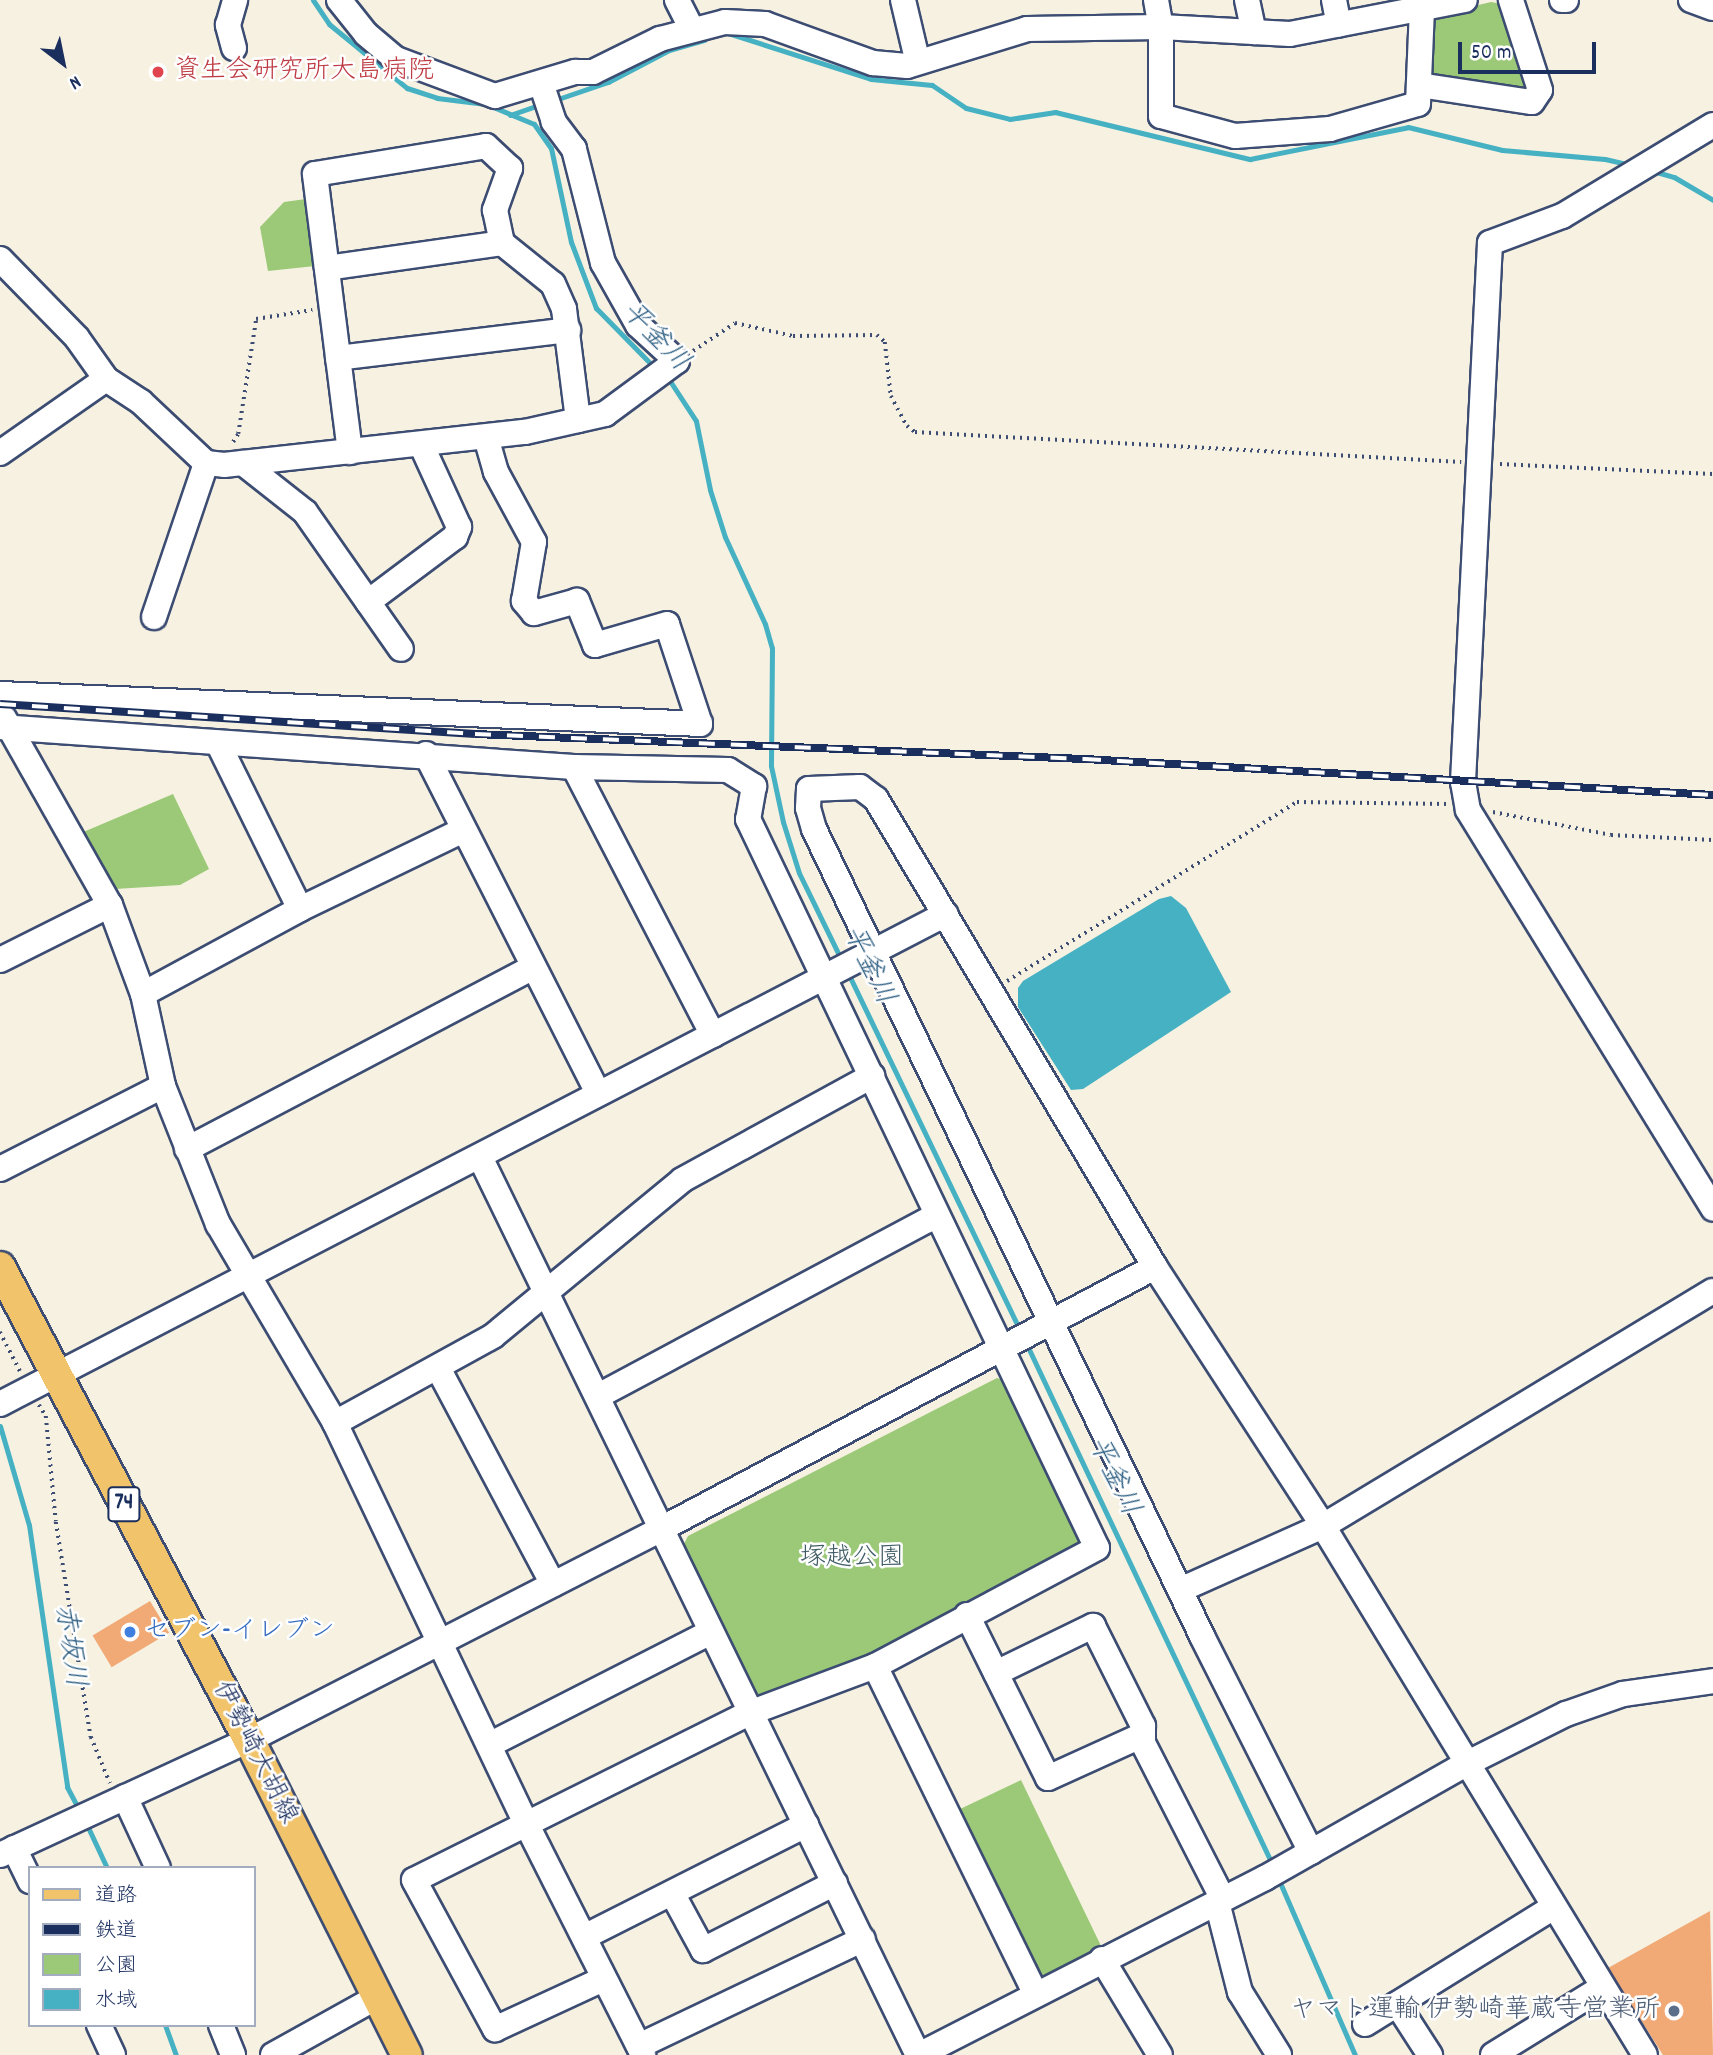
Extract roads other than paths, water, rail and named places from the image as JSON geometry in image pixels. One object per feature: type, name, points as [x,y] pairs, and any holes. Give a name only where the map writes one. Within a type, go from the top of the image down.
[{"type":"main road","name":"伊勢崎大胡線","points":[[0,1267],[249,1740],[407,2055]]},
{"type":"street","points":[[234,48],[228,25],[235,0]]},
{"type":"street","points":[[340,0],[366,34],[396,60],[495,96],[611,65],[691,27],[725,22],[765,24],[873,63],[907,66],[917,59],[1027,29],[1161,27],[1290,34],[1457,1]]},
{"type":"street","points":[[677,0],[691,27]]},
{"type":"street","points":[[903,0],[917,59]]},
{"type":"street","points":[[1156,0],[1161,27],[1161,116],[1236,135],[1330,129],[1418,104],[1422,9]]},
{"type":"street","points":[[1247,0],[1254,32]]},
{"type":"street","points":[[1335,0],[1339,25]]},
{"type":"street","points":[[1419,85],[1532,102],[1540,90],[1511,0]]},
{"type":"street","points":[[1691,0],[1713,8]]},
{"type":"street","points":[[223,463],[486,437],[578,420],[605,414],[668,368],[638,325],[603,263],[574,149],[554,122],[541,83]]},
{"type":"street","points":[[1713,125],[1562,216],[1490,243],[1463,782],[1466,805],[1713,1209]]},
{"type":"street","points":[[350,452],[315,174],[486,146],[510,167],[495,210],[502,243],[553,284],[568,330],[578,420]]},
{"type":"street","points":[[327,268],[502,243]]},
{"type":"street","points":[[0,259],[77,338],[106,379],[223,463],[304,512],[401,649]]},
{"type":"street","points":[[338,358],[568,330]]},
{"type":"street","points":[[0,453],[106,379]]},
{"type":"street","points":[[0,694],[700,724],[667,624],[595,645],[577,601],[534,613],[524,601],[534,542],[496,472],[486,437]]},
{"type":"street","points":[[368,602],[456,537],[459,527],[421,444]]},
{"type":"street","points":[[154,617],[223,463]]},
{"type":"street","points":[[4,722],[218,743],[426,754],[574,767],[729,770],[754,786],[748,819],[826,974],[937,1215],[1003,1344],[1097,1548],[874,1665],[749,1713],[414,1880],[495,2029],[603,1979]]},
{"type":"street","points":[[4,722],[110,905],[143,994],[163,1086],[218,1224],[335,1423],[527,1825],[641,2051],[863,1939]]},
{"type":"street","points":[[218,743],[300,909]]},
{"type":"street","points":[[426,754],[461,831],[598,1093]]},
{"type":"street","points":[[574,767],[713,1035]]},
{"type":"street","points":[[1303,1857],[1180,1590],[1045,1323],[870,951],[810,819],[809,789],[860,787],[872,793],[1155,1267],[1323,1526],[1645,2055]]},
{"type":"street","points":[[143,994],[300,909],[461,831]]},
{"type":"street","points":[[0,960],[110,905]]},
{"type":"street","points":[[0,1404],[54,1373],[248,1277],[870,951],[946,914]]},
{"type":"street","points":[[187,1149],[533,967]]},
{"type":"street","points":[[335,1423],[493,1336],[547,1288],[681,1180],[872,1076]]},
{"type":"street","points":[[0,1169],[163,1086]]},
{"type":"street","points":[[480,1157],[600,1395],[749,1713],[919,2055],[1035,1993],[1265,1878],[1466,1764],[1597,1701],[1713,1681]]},
{"type":"street","points":[[600,1395],[937,1215]]},
{"type":"street","points":[[28,1878],[7,1852],[249,1740],[663,1528],[1003,1344],[1155,1267]]},
{"type":"street","points":[[1180,1590],[1323,1526],[1713,1291]]},
{"type":"street","points":[[438,1367],[553,1584]]},
{"type":"street","points":[[967,1615],[1048,1778],[1143,1735]]},
{"type":"street","points":[[996,1673],[1093,1626],[1220,1900],[1240,1992],[1279,2055]]},
{"type":"street","points":[[489,1745],[711,1632]]},
{"type":"street","points":[[874,1665],[1035,1993]]},
{"type":"street","points":[[121,1799],[157,1866]]},
{"type":"street","points":[[584,1937],[806,1825]]},
{"type":"street","points":[[672,1893],[703,1950],[835,1883]]},
{"type":"street","points":[[1365,2024],[1554,1907]]},
{"type":"street","points":[[1102,1959],[1160,2055]]},
{"type":"street","points":[[1507,2051],[1603,1987]]},
{"type":"street","points":[[273,2055],[377,1997]]},
{"type":"street","points":[[1397,2004],[1430,2055]]},
{"type":"street","points":[[100,2027],[113,2055]]},
{"type":"street","points":[[221,2027],[233,2055]]},
{"type":"water","points":[[1171,896],[1186,908],[1231,992],[1083,1089],[1071,1090],[1018,1007],[1018,988],[1023,981],[1159,899]]},
{"type":"waterway","name":"平釜川","points":[[313,0],[329,24],[407,88],[437,98],[486,104],[534,124],[551,148],[571,242],[596,308],[655,368]]},
{"type":"waterway","points":[[728,33],[871,79],[932,85],[966,108],[1010,119],[1055,112],[1250,159],[1408,127],[1502,150],[1605,159],[1630,165]]},
{"type":"waterway","points":[[555,100],[608,82],[669,50],[705,40]]},
{"type":"waterway","points":[[510,115],[542,104]]},
{"type":"waterway","points":[[1653,171],[1674,177],[1713,200]]},
{"type":"waterway","name":"平釜川","points":[[668,378],[696,421],[710,490],[725,537],[765,624],[772,648],[771,766],[783,822],[799,873],[841,959]]},
{"type":"waterway","name":"平釜川","points":[[847,971],[1020,1331]]},
{"type":"waterway","name":"平釜川","points":[[1026,1343],[1273,1866]]},
{"type":"waterway","name":"赤坂川","points":[[0,1426],[29,1525],[67,1787],[80,1811]]},
{"type":"waterway","name":"赤坂川","points":[[86,1823],[106,1866]]},
{"type":"waterway","name":"平釜川","points":[[1278,1878],[1355,2055]]},
{"type":"waterway","name":"赤坂川","points":[[166,2027],[176,2055]]},
{"type":"railway","points":[[0,704],[475,734],[1085,759],[1713,795]]},
{"type":"place","name":"資生会研究所大島病院","points":[[158,72]]},
{"type":"place","name":"セブン-イレブン","points":[[130,1632]]},
{"type":"place","name":"ヤマト運輸 伊勢崎華蔵寺営業所","points":[[1674,2011]]},
{"type":"park label","name":"塚越公園","points":[[852,1559]]}]
